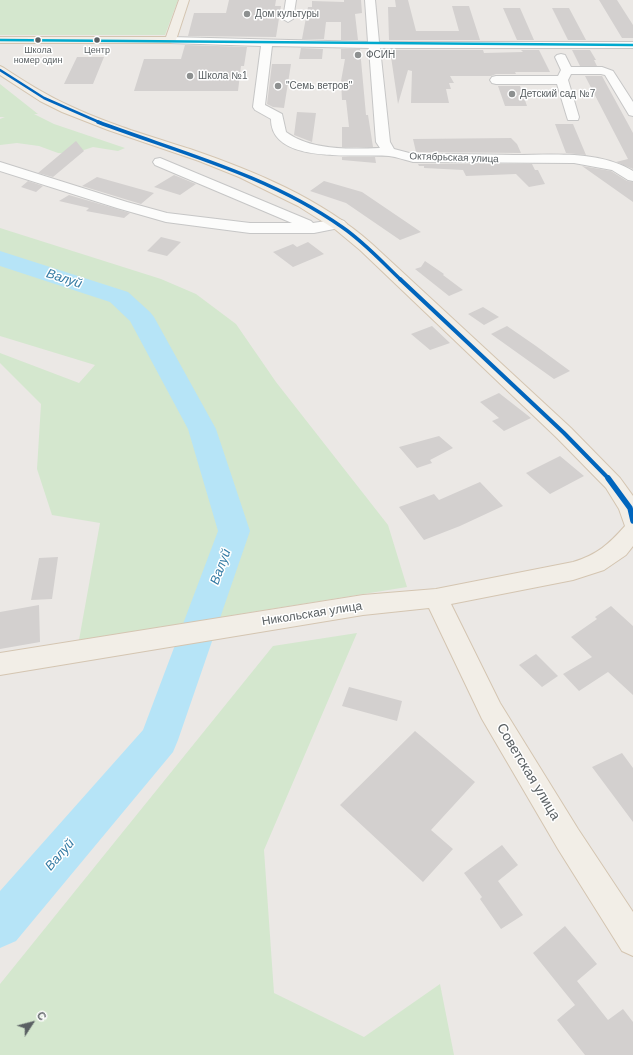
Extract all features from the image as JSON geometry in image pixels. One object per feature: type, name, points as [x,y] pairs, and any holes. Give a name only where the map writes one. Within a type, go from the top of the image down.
[{"type":"main road","points":[[0,40],[170,40],[184,0]]},
{"type":"main road","points":[[0,70],[42,98],[77,115],[120,131],[186,152],[243,174],[303,203],[339,224],[366,247],[613,483],[630,508],[633,521]]},
{"type":"main road","name":"Никольская улица","points":[[0,664],[120,646],[363,605],[436,598],[573,571],[596,564],[618,549],[633,531]]},
{"type":"main road","name":"Советская улица","points":[[436,598],[491,711],[568,839],[633,940]]},
{"type":"street","points":[[288,19],[291,0]]},
{"type":"street","points":[[370,0],[384,142],[389,152]]},
{"type":"street","points":[[170,40],[375,45],[633,45]]},
{"type":"street","name":"Октябрьская улица","points":[[267,42],[259,107],[277,117],[277,128],[281,135],[294,143],[315,148],[355,152],[389,152],[413,158],[574,159],[603,162],[617,167],[633,177]]},
{"type":"street","points":[[555,45],[564,75],[573,118]]},
{"type":"street","points":[[496,80],[602,71],[609,73],[633,112]]},
{"type":"street","points":[[160,162],[314,228]]},
{"type":"street","points":[[0,166],[122,205],[166,217],[250,228],[314,228],[339,224]]},
{"type":"green space","points":[[0,0],[178,0],[165,35],[0,35]]},
{"type":"green space","points":[[0,84],[38,114],[34,114],[54,124],[125,148],[118,151],[93,147],[72,154],[58,153],[39,146],[17,143],[0,145],[0,119],[5,117],[0,117]]},
{"type":"green space","points":[[0,228],[161,279],[196,294],[236,324],[276,382],[388,525],[407,587],[79,640],[100,523],[52,515],[37,469],[41,404],[0,363],[0,353],[79,383],[95,365],[0,336]]},
{"type":"green space","points":[[357,633],[264,850],[274,993],[364,1037],[440,984],[454,1055],[0,1055],[0,984],[273,646]]},
{"type":"building","points":[[229,0],[276,0],[275,6],[281,6],[276,37],[188,36],[194,13],[226,13]]},
{"type":"building","points":[[344,0],[361,0],[362,13],[355,14],[358,40],[341,40],[341,22],[326,22],[324,39],[302,39],[308,7],[312,7],[312,1],[344,2]]},
{"type":"building","points":[[395,0],[408,0],[416,31],[459,31],[452,6],[469,6],[480,40],[389,40],[388,7],[396,7]]},
{"type":"building","points":[[599,0],[617,0],[633,25],[633,38],[622,38]]},
{"type":"building","points":[[503,8],[520,8],[534,40],[517,40]]},
{"type":"building","points":[[552,8],[569,8],[586,40],[568,40]]},
{"type":"building","points":[[185,45],[247,47],[244,66],[241,66],[238,91],[134,91],[144,59],[181,59]]},
{"type":"building","points":[[301,48],[323,49],[322,59],[299,59]]},
{"type":"building","points":[[341,49],[360,49],[366,115],[368,115],[373,147],[342,147],[342,127],[349,127],[346,100],[342,100],[341,81],[345,59],[341,59]]},
{"type":"building","points":[[390,50],[483,50],[484,53],[539,50],[550,72],[515,72],[516,74],[496,74],[491,76],[450,76],[454,83],[449,83],[451,89],[446,89],[449,103],[411,103],[412,71],[408,70],[398,104]]},
{"type":"building","points":[[572,50],[590,50],[596,60],[594,60],[597,66],[580,66]]},
{"type":"building","points":[[77,57],[104,57],[93,84],[64,84]]},
{"type":"building","name":"\"Семь ветров\"","points":[[272,64],[291,64],[284,108],[273,107],[267,104]]},
{"type":"building","points":[[585,76],[602,76],[633,133],[633,169],[616,162],[628,159]]},
{"type":"building","name":"Детский сад №7","points":[[498,86],[520,86],[527,106],[505,106]]},
{"type":"building","points":[[297,112],[316,113],[312,142],[294,135]]},
{"type":"building","points":[[555,124],[573,124],[586,155],[566,153]]},
{"type":"building","points":[[511,138],[517,144],[521,153],[416,152],[413,139]]},
{"type":"building","points":[[76,141],[84,151],[53,177],[38,173]]},
{"type":"building","points":[[342,157],[375,157],[376,163],[342,160]]},
{"type":"building","points":[[418,164],[532,164],[535,170],[538,170],[545,184],[529,187],[516,174],[466,176],[463,170],[424,168],[424,166],[419,166]]},
{"type":"building","points":[[582,166],[611,171],[627,181],[633,182],[633,202]]},
{"type":"building","points":[[174,175],[196,184],[180,195],[154,187]]},
{"type":"building","points":[[97,177],[154,193],[141,204],[82,186]]},
{"type":"building","points":[[28,181],[43,186],[36,192],[21,187]]},
{"type":"building","points":[[324,181],[362,192],[421,232],[400,240],[346,203],[310,191]]},
{"type":"building","points":[[69,195],[130,213],[124,218],[86,211],[89,208],[59,201]]},
{"type":"building","points":[[161,237],[181,242],[167,256],[147,251]]},
{"type":"building","points":[[308,242],[324,254],[293,267],[273,252],[293,244],[297,247]]},
{"type":"building","points":[[425,261],[463,290],[449,296],[415,269],[421,267]]},
{"type":"building","points":[[483,307],[499,317],[484,325],[468,314]]},
{"type":"building","points":[[432,326],[450,343],[430,350],[411,334]]},
{"type":"building","points":[[507,326],[570,371],[554,379],[491,334]]},
{"type":"building","points":[[499,393],[531,418],[504,431],[492,421],[499,418],[480,402]]},
{"type":"building","points":[[439,436],[453,448],[430,460],[432,463],[417,468],[399,447]]},
{"type":"building","points":[[560,456],[584,476],[550,494],[526,473]]},
{"type":"building","points":[[480,482],[503,506],[460,526],[424,540],[399,507],[434,494],[439,500]]},
{"type":"building","points":[[58,557],[52,599],[31,600],[39,558]]},
{"type":"building","points":[[39,605],[40,642],[0,649],[0,612]]},
{"type":"building","points":[[611,606],[633,626],[633,695],[608,672],[579,691],[563,674],[592,657],[571,637],[597,619],[595,617]]},
{"type":"building","points":[[536,654],[558,676],[542,687],[519,665]]},
{"type":"building","points":[[349,687],[402,701],[397,721],[342,706]]},
{"type":"building","points":[[415,731],[475,782],[431,830],[453,849],[423,882],[340,805]]},
{"type":"building","points":[[622,753],[633,768],[633,822],[592,767]]},
{"type":"building","points":[[502,845],[518,865],[498,881],[523,915],[501,929],[480,899],[482,897],[464,873]]},
{"type":"building","points":[[565,926],[597,964],[577,981],[608,1020],[623,1009],[633,1022],[633,1055],[585,1055],[557,1020],[575,1005],[533,953]]},
{"type":"waterway","name":"Валуй","points":[[0,258],[119,297],[141,317],[202,429],[234,531],[159,740],[0,925]]},
{"type":"transit line","points":[[0,40],[633,45]]},
{"type":"transit line","points":[[0,70],[22,85],[66,109],[112,128],[204,158],[244,174],[303,203],[342,226],[564,433],[613,483],[630,508],[633,521]]},
{"type":"place","name":"Дом культуры","points":[[247,14]]},
{"type":"place","name":"Школа номер один","points":[[38,40]]},
{"type":"place","name":"Центр","points":[[97,40]]},
{"type":"place","name":"ФСИН","points":[[358,55]]},
{"type":"place","name":"Школа №1","points":[[190,76]]},
{"type":"place","name":"\"Семь ветров\"","points":[[278,86]]},
{"type":"place","name":"Детский сад №7","points":[[512,94]]}]
